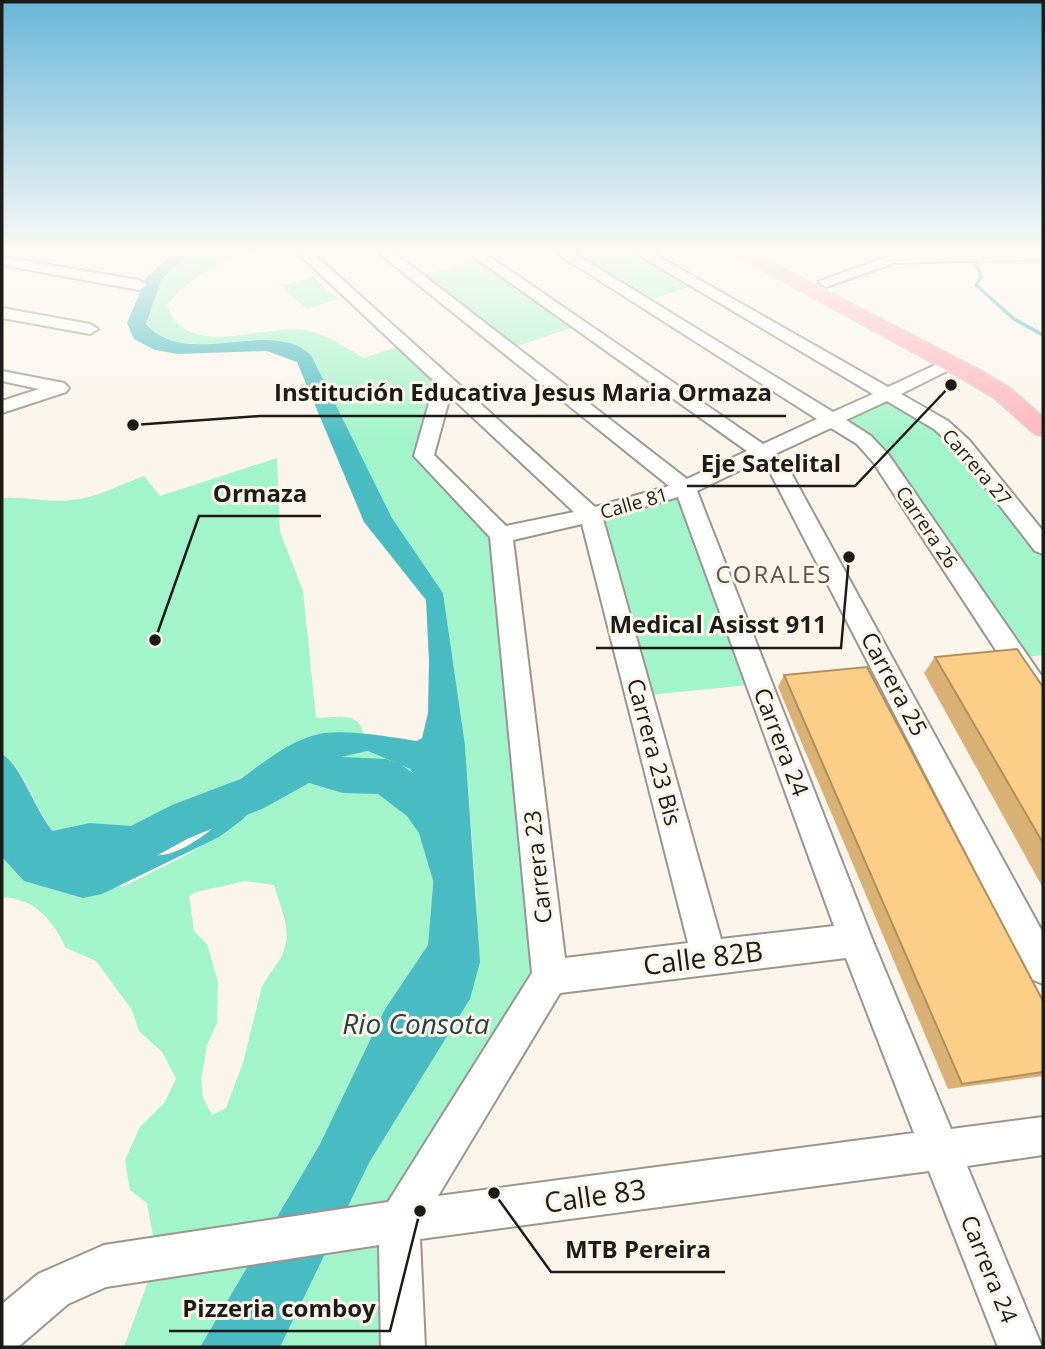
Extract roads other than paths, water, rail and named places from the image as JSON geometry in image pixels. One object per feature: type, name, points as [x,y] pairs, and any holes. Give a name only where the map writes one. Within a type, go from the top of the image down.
[{"type":"main road","points":[[862,317],[1002,393],[1043,429]]},
{"type":"main road","points":[[894,317],[991,367],[1043,404]]},
{"type":"street","points":[[24,317],[90,329]]},
{"type":"street","points":[[375,317],[591,515]]},
{"type":"street","points":[[467,317],[685,488]]},
{"type":"street","name":"Carrera 25","points":[[567,317],[763,453],[780,471],[1043,967]]},
{"type":"street","name":"Carrera 26","points":[[666,317],[864,440],[881,457],[1043,699]]},
{"type":"street","name":"Carrera 27","points":[[755,317],[941,425],[962,444],[1043,546]]},
{"type":"street","name":"Calle 81","points":[[501,535],[591,515],[685,488],[952,364]]},
{"type":"street","points":[[2,376],[60,388],[2,407]]},
{"type":"street","points":[[445,380],[424,456],[501,535]]},
{"type":"street","name":"Carrera 24","points":[[685,488],[856,940],[1020,1347]]},
{"type":"street","name":"Carrera 23 Bis","points":[[591,515],[709,958]]},
{"type":"street","name":"Carrera 23","points":[[501,535],[550,977]]},
{"type":"street","name":"Calle 82B","points":[[550,977],[856,940]]},
{"type":"street","points":[[403,1347],[382,1224],[550,977]]},
{"type":"street","name":"Calle 83","points":[[2,1332],[53,1289],[104,1266],[382,1224],[1043,1136]]},
{"type":"water","name":"Rio Consota","points":[[130,317],[148,317],[146,324],[164,337],[184,343],[274,340],[294,344],[311,355],[392,518],[443,593],[465,745],[480,962],[470,999],[369,1163],[280,1347],[200,1347],[320,1144],[385,1009],[428,945],[438,825],[432,800],[410,769],[368,751],[305,765],[285,776],[242,820],[219,837],[102,894],[83,898],[24,881],[2,857],[2,754],[20,774],[51,829],[72,845],[89,847],[109,845],[130,838],[175,818],[229,786],[278,752],[311,736],[336,732],[417,741],[422,738],[428,713],[426,600],[364,522],[297,362],[267,351],[178,354],[155,350],[134,339],[127,323]],"holes":[[[242,798],[218,824],[195,841],[172,853],[155,855],[137,847],[156,831],[170,824]]]},
{"type":"waterway","points":[[1012,317],[1043,335]]},
{"type":"waterway","points":[[2,830],[45,853],[102,842],[136,847],[174,824],[257,791],[305,765],[343,775],[386,777],[422,803],[438,825],[451,872]]},
{"type":"place","name":"Eje Satelital","points":[[951,385]]},
{"type":"place","name":"Institución Educativa Jesus Maria Ormaza","points":[[133,425]]},
{"type":"place","name":"Medical Asisst 911","points":[[849,557]]},
{"type":"place","name":"Ormaza","points":[[155,640]]},
{"type":"place","name":"MTB Pereira","points":[[494,1193]]},
{"type":"place","name":"Pizzeria comboy","points":[[420,1211]]},
{"type":"district","name":"CORALES","points":[[774,575]]}]
